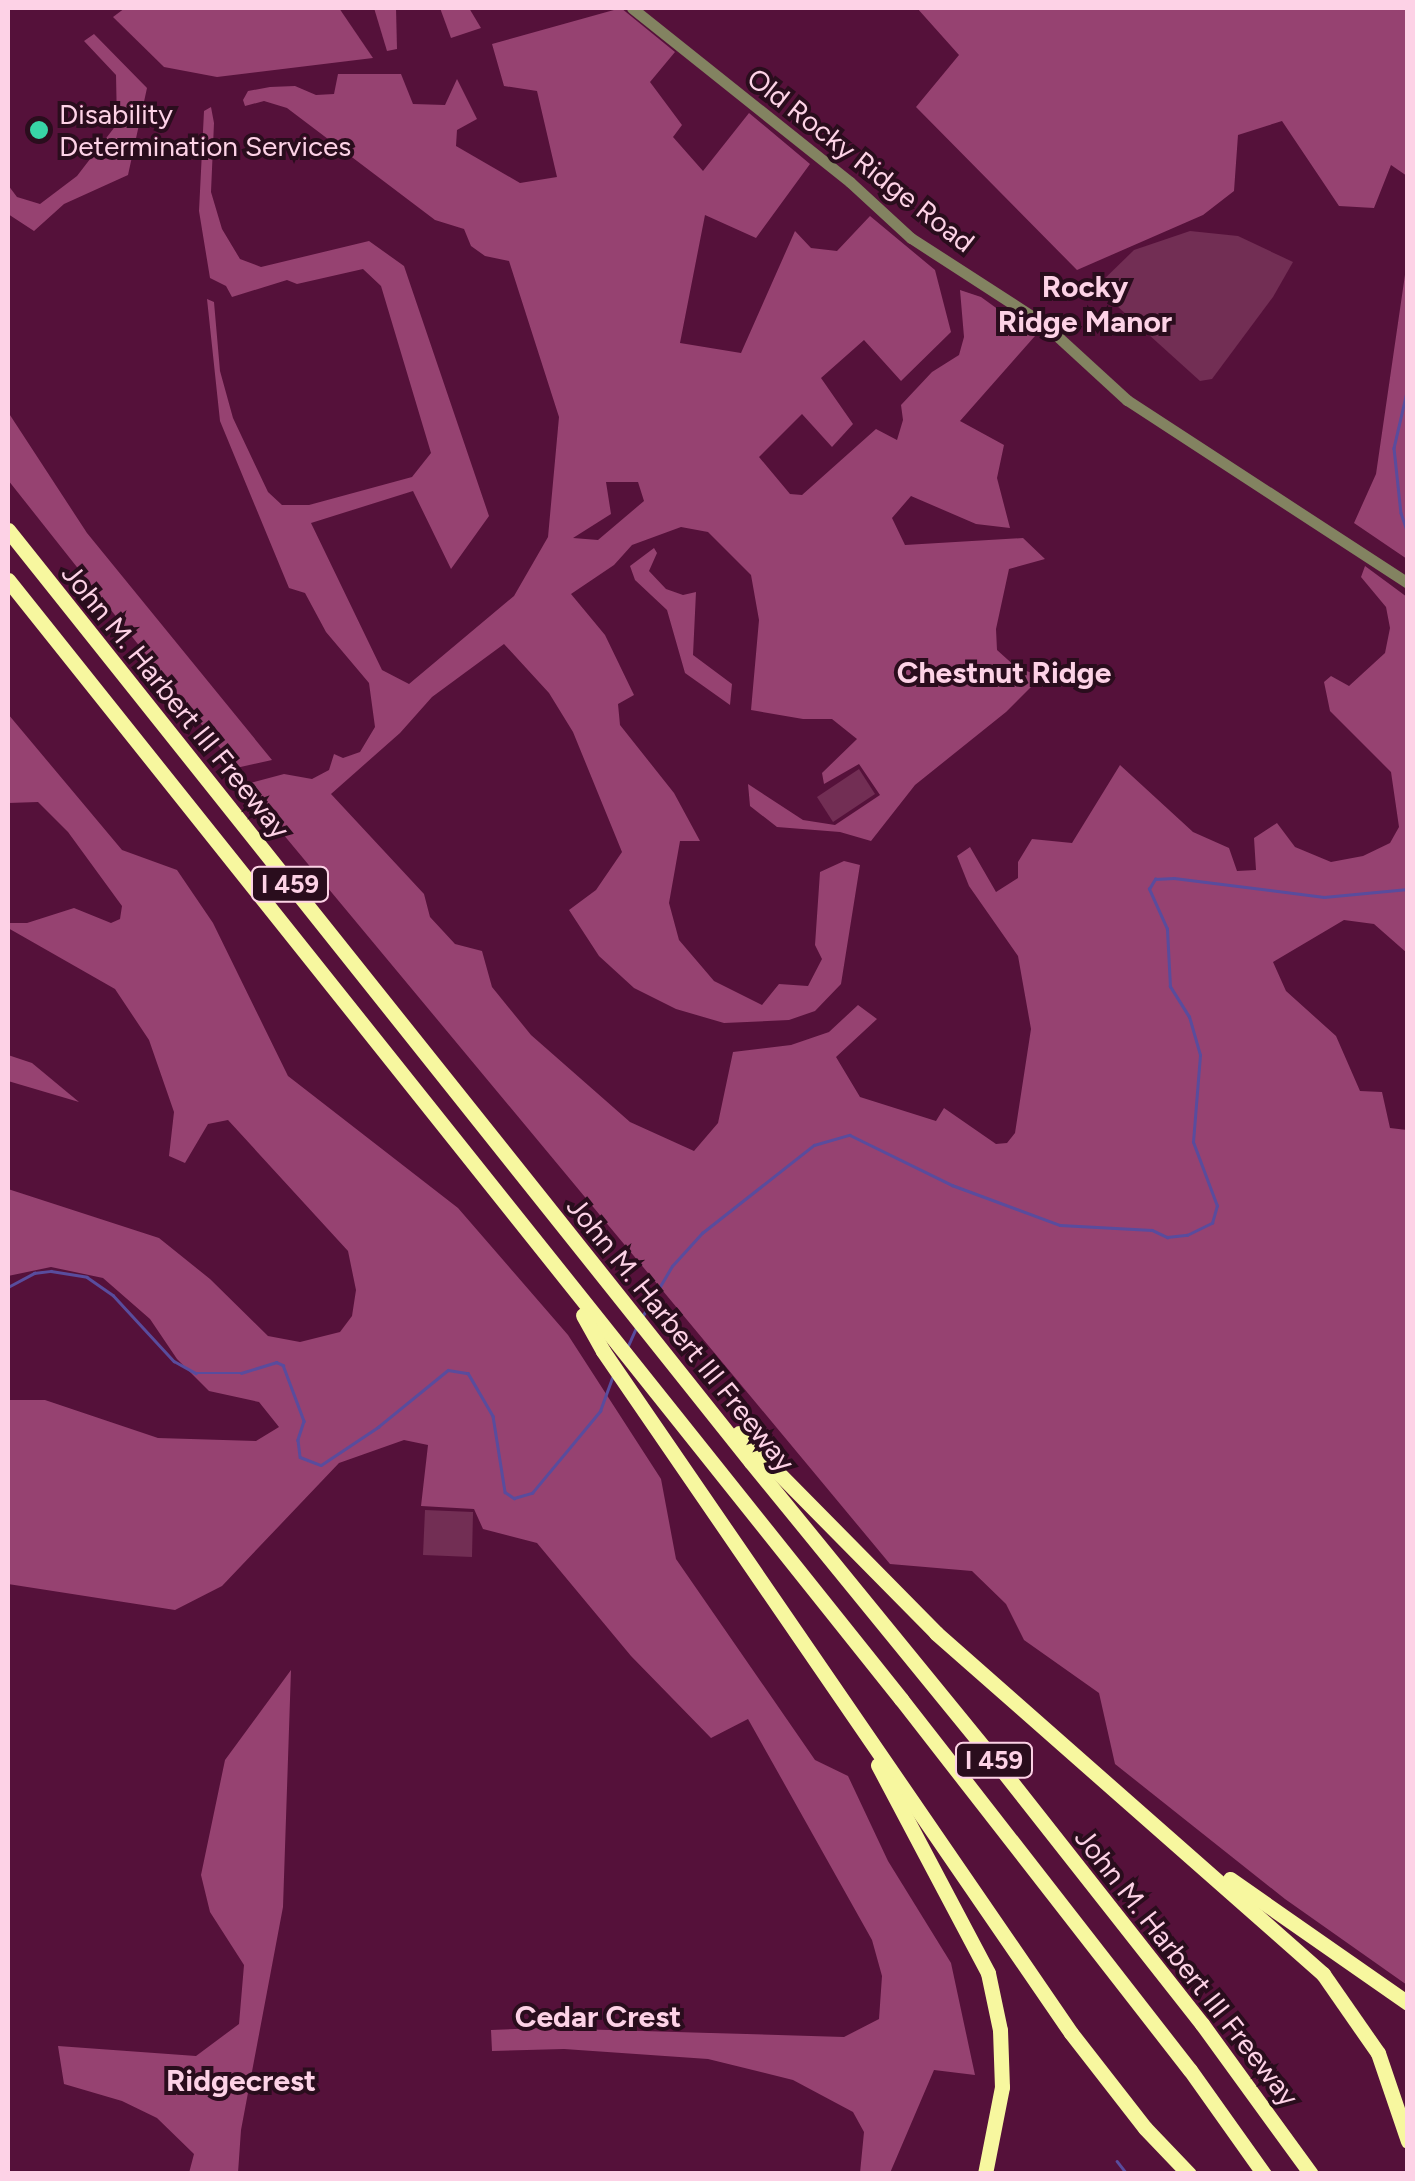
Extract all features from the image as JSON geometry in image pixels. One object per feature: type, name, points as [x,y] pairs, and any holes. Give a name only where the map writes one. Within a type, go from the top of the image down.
[{"type":"highway","name":"John M. Harbert III Freeway","points":[[8,530],[1190,2009],[1310,2174]]},
{"type":"highway","name":"John M. Harbert III Freeway","points":[[8,580],[901,1699],[1190,2070],[1264,2174]]},
{"type":"highway","points":[[560,1275],[603,1350],[1071,2033],[1145,2128],[1189,2174]]},
{"type":"highway","points":[[678,1370],[936,1633],[1323,1974],[1357,2017],[1394,2090],[1408,2141]]},
{"type":"highway","points":[[799,1633],[892,1790],[988,1973],[1000,2030],[1002,2087],[984,2174]]},
{"type":"highway","points":[[1180,1845],[1408,2003]]},
{"type":"street","name":"Old Rocky Ridge Road","points":[[632,8],[850,182],[911,238],[1044,324],[1127,400],[1408,583]]},
{"type":"shaded area","points":[[125,8],[339,8],[373,58],[217,77],[164,67],[113,17]]},
{"type":"shaded area","points":[[374,8],[396,8],[397,49],[387,51]]},
{"type":"shaded area","points":[[440,8],[469,8],[481,28],[451,38]]},
{"type":"shaded area","points":[[621,8],[675,52],[650,82],[682,125],[673,137],[703,171],[749,113],[810,164],[756,238],[705,215],[680,343],[741,353],[795,231],[811,248],[837,251],[870,216],[935,270],[951,332],[901,381],[864,340],[821,378],[853,424],[832,447],[802,414],[759,457],[790,494],[802,495],[876,429],[897,440],[903,420],[901,405],[932,372],[959,355],[964,337],[960,290],[981,297],[1035,336],[960,421],[1004,445],[997,478],[1010,528],[976,524],[911,496],[892,518],[905,545],[1023,538],[1045,559],[1009,569],[996,629],[997,650],[1017,668],[1042,676],[1006,712],[915,785],[871,841],[840,832],[777,827],[750,806],[748,784],[803,820],[835,825],[880,795],[859,764],[824,784],[822,773],[857,739],[832,719],[803,719],[751,710],[759,620],[751,575],[708,532],[681,527],[632,545],[614,565],[571,594],[605,635],[634,695],[618,704],[620,725],[674,793],[700,841],[680,841],[669,903],[679,940],[714,981],[762,1005],[779,984],[808,986],[822,959],[815,945],[820,872],[844,861],[860,865],[841,984],[815,1011],[789,1020],[724,1023],[676,1009],[634,988],[599,956],[569,910],[596,890],[622,852],[573,732],[549,693],[504,644],[432,697],[400,733],[331,794],[424,894],[430,917],[455,944],[482,951],[492,987],[531,1035],[630,1122],[694,1151],[718,1123],[733,1052],[791,1045],[829,1032],[858,1005],[877,1019],[836,1057],[860,1097],[936,1121],[944,1108],[996,1144],[1007,1143],[1015,1133],[1031,1029],[1018,956],[969,886],[957,856],[970,847],[996,892],[1018,878],[1018,862],[1032,839],[1072,843],[1120,765],[1193,832],[1229,848],[1237,871],[1256,870],[1254,838],[1277,823],[1295,847],[1331,862],[1363,856],[1390,843],[1399,827],[1391,772],[1330,711],[1324,682],[1331,676],[1349,686],[1385,653],[1390,628],[1386,607],[1361,577],[1365,566],[1407,597],[1407,953],[1374,924],[1344,920],[1273,962],[1286,991],[1336,1036],[1360,1091],[1382,1092],[1390,1128],[1407,1130],[1407,1985],[1285,1899],[1115,1764],[1099,1693],[1024,1640],[1006,1604],[972,1571],[890,1564],[283,834],[250,783],[284,774],[312,779],[329,770],[334,754],[343,758],[360,752],[375,727],[369,683],[326,632],[305,593],[289,588],[220,421],[207,299],[214,302],[220,371],[233,418],[268,492],[282,505],[309,505],[412,477],[431,453],[381,286],[363,269],[297,284],[287,280],[232,297],[226,286],[210,278],[199,211],[204,111],[211,107],[214,123],[211,192],[222,229],[240,259],[261,267],[369,241],[404,266],[489,516],[451,569],[413,491],[311,523],[382,670],[409,684],[514,596],[548,537],[559,417],[509,261],[485,256],[471,246],[464,229],[435,220],[287,108],[264,101],[245,106],[243,100],[248,91],[270,87],[295,86],[316,95],[334,94],[338,74],[401,74],[413,104],[445,105],[457,79],[477,119],[457,130],[456,146],[520,183],[557,177],[537,91],[504,86],[492,44]],"holes":[[[606,482],[638,482],[644,501],[598,540],[573,538],[611,514]]]},
{"type":"shaded area","points":[[917,8],[1407,8],[1407,176],[1391,165],[1374,208],[1339,206],[1282,121],[1238,135],[1234,191],[1203,215],[1077,270],[916,107],[959,55]]},
{"type":"shaded area","points":[[94,34],[147,88],[128,175],[64,204],[34,231],[8,214],[8,185],[17,197],[40,204],[77,176],[117,124],[116,75],[84,41]]},
{"type":"shaded area","points":[[1190,231],[1238,236],[1293,262],[1273,297],[1212,379],[1200,381],[1096,287],[1134,250]]},
{"type":"shaded area","points":[[1407,261],[1407,559],[1354,523],[1376,474]]},
{"type":"shaded area","points":[[8,412],[87,533],[272,760],[236,768],[8,480]]},
{"type":"shaded area","points":[[654,548],[657,553],[649,571],[666,589],[683,595],[696,592],[693,655],[732,684],[730,705],[685,673],[667,610],[635,580],[630,566]]},
{"type":"shaded area","points":[[8,714],[122,850],[177,870],[213,923],[288,1076],[458,1208],[568,1335],[661,1479],[676,1559],[815,1760],[848,1776],[888,1861],[951,1963],[975,2075],[934,2070],[890,2173],[860,2173],[864,2132],[853,2112],[793,2080],[708,2059],[564,2049],[492,2051],[491,2030],[542,2028],[844,2037],[879,2019],[882,1976],[872,1940],[748,1719],[711,1738],[631,1656],[537,1543],[483,1529],[474,1509],[421,1506],[428,1445],[404,1440],[339,1463],[222,1586],[175,1610],[8,1584],[8,1400],[45,1400],[158,1438],[256,1441],[279,1427],[259,1402],[209,1391],[177,1359],[150,1319],[103,1278],[51,1267],[8,1276],[8,1189],[159,1238],[210,1279],[268,1336],[300,1342],[340,1332],[352,1316],[356,1290],[348,1251],[228,1120],[208,1124],[185,1163],[169,1156],[174,1112],[149,1040],[115,989],[8,928],[8,923],[27,923],[74,908],[111,923],[120,919],[122,906],[68,832],[38,802],[8,803]]},
{"type":"shaded area","points":[[859,769],[875,794],[833,822],[817,797]]},
{"type":"shaded area","points":[[8,1055],[32,1063],[79,1102],[8,1081]]},
{"type":"shaded area","points":[[425,1510],[473,1512],[472,1557],[423,1555]]},
{"type":"shaded area","points":[[291,1670],[283,1907],[241,2130],[238,2173],[189,2173],[194,2154],[157,2118],[122,2101],[64,2084],[58,2046],[196,2056],[239,2024],[244,1965],[210,1912],[201,1875],[225,1760]]},
{"type":"waterway","points":[[1408,388],[1394,448],[1401,513],[1408,533]]},
{"type":"waterway","points":[[1408,637],[1408,655]]},
{"type":"waterway","points":[[642,1317],[672,1266],[702,1233],[814,1145],[850,1135],[952,1185],[1060,1225],[1152,1230],[1167,1237],[1187,1235],[1212,1223],[1217,1206],[1193,1142],[1200,1055],[1189,1017],[1170,987],[1167,929],[1149,889],[1155,879],[1174,878],[1324,897],[1408,889]]},
{"type":"waterway","points":[[8,1287],[34,1273],[51,1271],[87,1277],[113,1295],[174,1361],[196,1373],[241,1373],[276,1362],[283,1365],[304,1421],[298,1440],[300,1457],[321,1465],[378,1427],[448,1370],[468,1373],[493,1416],[505,1492],[514,1498],[532,1493],[600,1411],[612,1378]]},
{"type":"waterway","points":[[627,1348],[636,1328]]},
{"type":"waterway","points":[[1117,2161],[1127,2174]]},
{"type":"place","name":"Disability Determination Services","points":[[39,130]]},
{"type":"district","name":"Rocky Ridge Manor","points":[[1085,304]]},
{"type":"district","name":"Chestnut Ridge","points":[[1004,673]]},
{"type":"district","name":"Cedar Crest","points":[[598,2017]]},
{"type":"district","name":"Ridgecrest","points":[[241,2081]]}]
